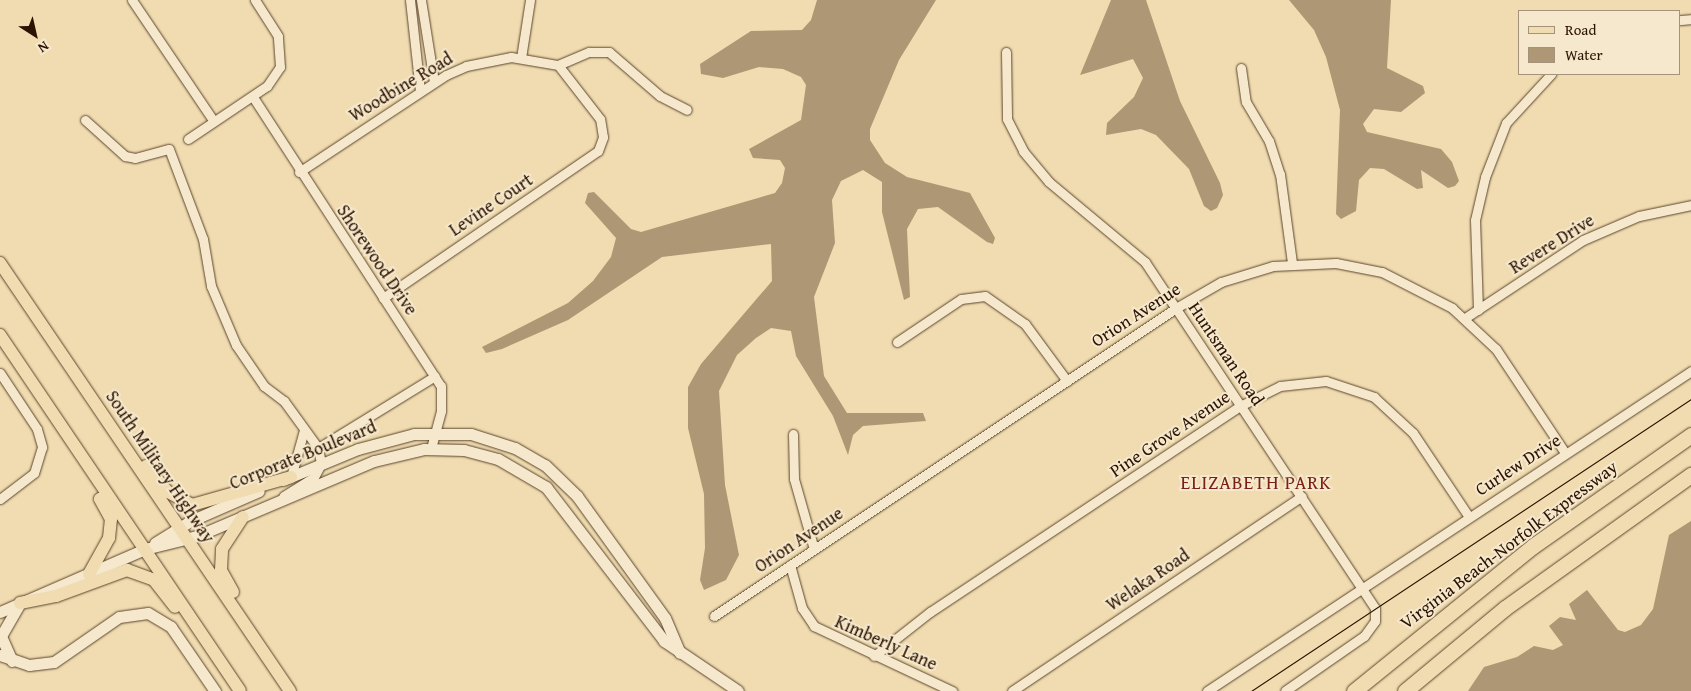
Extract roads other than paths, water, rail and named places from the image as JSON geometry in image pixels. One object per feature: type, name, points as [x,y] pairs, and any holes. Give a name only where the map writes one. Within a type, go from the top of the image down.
[{"type":"highway","name":"Virginia Beach-Norfolk Expressway","points":[[1354,691],[1533,546],[1691,435]]},
{"type":"highway","points":[[1405,691],[1505,608],[1691,475]]},
{"type":"main road","name":"South Military Highway","points":[[0,263],[290,691]]},
{"type":"main road","points":[[0,335],[53,417],[145,549],[240,691]]},
{"type":"main road","points":[[53,417],[111,519],[106,548],[89,574]]},
{"type":"main road","points":[[115,431],[168,492],[192,505],[291,477]]},
{"type":"main road","points":[[243,517],[224,541],[221,570],[290,691]]},
{"type":"main road","points":[[20,603],[56,596],[113,572],[137,572],[154,580],[211,649]]},
{"type":"street","points":[[132,0],[213,120]]},
{"type":"street","points":[[188,139],[213,120],[253,97],[276,76],[282,54],[278,36],[255,0]]},
{"type":"street","points":[[410,0],[420,91]]},
{"type":"street","points":[[420,0],[434,82]]},
{"type":"street","points":[[520,58],[530,0]]},
{"type":"street","points":[[558,65],[589,52],[609,52],[660,96],[687,110]]},
{"type":"street","name":"Huntsman Road","points":[[1006,52],[1007,119],[1023,151],[1049,182],[1133,248],[1242,405],[1363,588]]},
{"type":"street","name":"Woodbine Road","points":[[299,172],[434,82],[466,66],[520,58],[558,65]]},
{"type":"street","name":"Levine Court","points":[[383,298],[594,156],[603,129],[596,112],[558,65]]},
{"type":"street","points":[[1241,68],[1246,102],[1269,141],[1280,174],[1292,263]]},
{"type":"street","points":[[1478,310],[1476,220],[1485,177],[1506,123],[1550,75]]},
{"type":"street","name":"Shorewood Drive","points":[[253,97],[299,172],[435,376],[442,391],[431,449]]},
{"type":"street","points":[[85,120],[125,156],[135,158],[168,149],[203,239],[211,286],[225,322],[264,386],[284,401],[318,448],[321,464],[311,480],[270,504]]},
{"type":"street","name":"Revere Drive","points":[[1465,318],[1583,240],[1639,216],[1691,205]]},
{"type":"street","name":"Orion Avenue","points":[[714,616],[1176,308],[1250,270],[1292,263],[1336,263],[1382,272],[1418,287],[1465,318],[1496,349],[1565,453]]},
{"type":"street","points":[[897,342],[961,299],[985,296],[1025,324],[1067,381]]},
{"type":"street","name":"Curlew Drive","points":[[1207,691],[1691,371]]},
{"type":"street","points":[[0,373],[38,429],[42,447],[34,473],[0,499]]},
{"type":"street","points":[[318,448],[435,376]]},
{"type":"street","name":"Pine Grove Avenue","points":[[874,656],[930,612],[1242,405],[1267,391],[1299,382],[1326,381],[1359,389],[1400,418],[1469,516]]},
{"type":"street","points":[[291,477],[304,430]]},
{"type":"street","name":"Corporate Boulevard","points":[[0,612],[145,549],[179,527],[321,464],[386,440],[435,432],[470,434],[515,448],[564,481],[665,618],[680,653]]},
{"type":"street","points":[[793,434],[794,479],[814,548]]},
{"type":"street","name":"Corporate Boulevard","points":[[145,549],[187,538],[243,517],[374,461],[431,449],[483,454],[536,479],[571,514],[664,641],[738,691]]},
{"type":"street","name":"Welaka Road","points":[[1012,691],[1302,496]]},
{"type":"street","name":"Kimberly Lane","points":[[790,564],[802,608],[814,626],[874,656],[952,691]]},
{"type":"street","points":[[1285,691],[1372,628],[1376,615],[1363,588]]},
{"type":"street","points":[[12,661],[1,636],[20,603]]},
{"type":"street","points":[[0,655],[12,661],[29,665],[54,662],[119,617],[148,613],[171,627],[215,691]]},
{"type":"water","points":[[817,0],[936,0],[899,60],[870,129],[870,140],[885,163],[907,177],[970,193],[995,238],[993,244],[987,242],[938,207],[918,209],[907,229],[910,297],[904,300],[882,212],[882,182],[863,170],[841,181],[832,200],[835,243],[814,297],[824,376],[847,413],[923,413],[926,421],[863,426],[853,435],[848,455],[833,416],[796,356],[791,331],[771,328],[756,338],[737,355],[719,391],[725,485],[739,555],[726,580],[704,590],[700,580],[705,548],[704,494],[688,428],[688,387],[701,364],[772,281],[771,244],[662,257],[568,320],[502,349],[486,353],[482,347],[568,303],[593,281],[611,257],[616,238],[585,203],[588,193],[594,192],[631,229],[641,232],[775,193],[782,183],[785,168],[780,160],[753,158],[749,149],[801,120],[806,85],[801,77],[783,69],[759,67],[723,78],[701,74],[700,64],[751,31],[802,30],[811,20]]},
{"type":"water","points":[[1111,0],[1146,0],[1180,101],[1220,183],[1223,195],[1217,208],[1211,211],[1204,206],[1189,169],[1156,135],[1141,129],[1106,135],[1107,123],[1134,97],[1143,78],[1133,59],[1080,75]]},
{"type":"water","points":[[1289,0],[1391,0],[1387,68],[1423,86],[1425,93],[1401,112],[1374,109],[1363,124],[1367,132],[1441,149],[1452,162],[1459,181],[1455,186],[1448,188],[1421,170],[1423,188],[1417,189],[1384,169],[1370,168],[1359,180],[1356,211],[1341,219],[1336,214],[1340,110],[1326,57],[1314,30]]},
{"type":"water","points":[[1691,521],[1691,691],[1468,691],[1484,667],[1517,657],[1534,646],[1553,650],[1563,645],[1549,626],[1560,617],[1576,620],[1569,604],[1587,590],[1618,630],[1625,632],[1641,625],[1653,609],[1669,535]]},
{"type":"tram line","points":[[1251,691],[1691,399]]},
{"type":"district","name":"ELIZABETH PARK","points":[[1256,483]]}]
